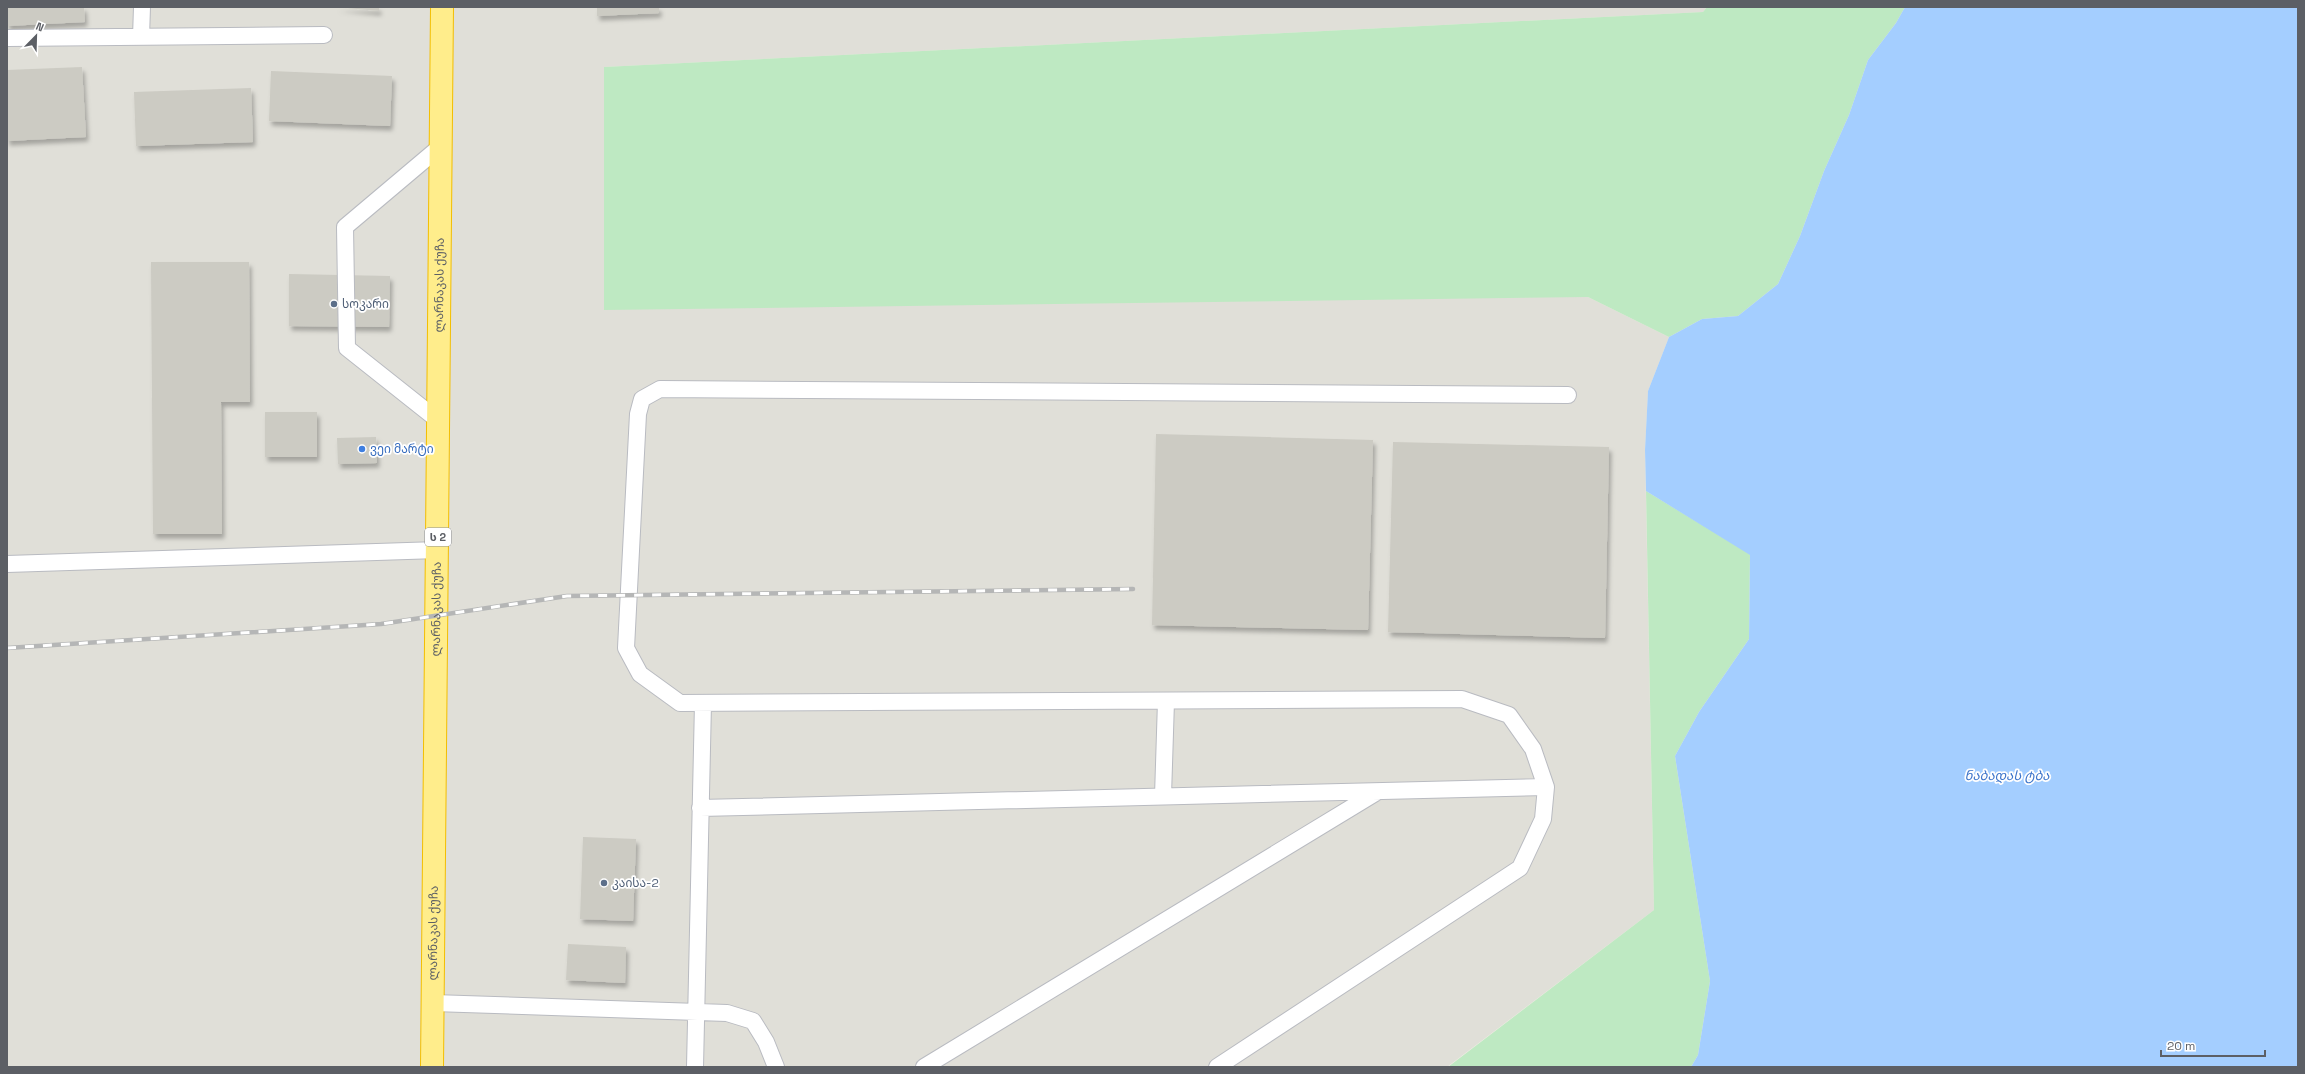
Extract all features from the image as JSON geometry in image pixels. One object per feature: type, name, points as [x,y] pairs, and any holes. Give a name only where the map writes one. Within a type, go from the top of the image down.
[{"type":"highway","name":"ლარნაკას ქუჩა","points":[[432,1067],[442,7]]},
{"type":"lane","points":[[141,37],[142,7]]},
{"type":"lane","points":[[7,38],[324,35]]},
{"type":"lane","points":[[438,421],[347,348],[345,227],[441,146]]},
{"type":"lane","points":[[1218,1067],[1520,868],[1543,819],[1546,787],[1533,749],[1509,715],[1462,699],[680,703],[640,674],[626,648],[638,414],[642,399],[660,389],[1568,395]]},
{"type":"lane","points":[[7,564],[438,550]]},
{"type":"lane","points":[[1163,796],[1166,701]]},
{"type":"lane","points":[[695,1067],[702,703]]},
{"type":"lane","points":[[700,808],[1546,787]]},
{"type":"lane","points":[[924,1067],[1378,791]]},
{"type":"lane","points":[[433,1003],[727,1013],[753,1021],[766,1042],[776,1067]]},
{"type":"shaded area","points":[[7,7],[1707,7],[1703,12],[604,67],[1588,297],[1669,337],[1648,391],[1645,450],[1654,910],[1447,1067],[7,1067]]},
{"type":"green space","points":[[1707,7],[1905,7],[1896,23],[1868,60],[1849,115],[1824,171],[1800,236],[1778,284],[1738,316],[1702,319],[1669,337],[1588,297],[604,310],[604,67],[1703,12]]},
{"type":"green space","points":[[1646,491],[1750,554],[1749,639],[1699,712],[1675,756],[1710,981],[1698,1055],[1691,1067],[1448,1067],[1654,910]]},
{"type":"water","name":"ნაბადას ტბა","points":[[1905,7],[2298,7],[2298,1067],[1691,1067],[1698,1055],[1710,981],[1675,756],[1699,712],[1749,639],[1750,555],[1646,491],[1645,450],[1648,391],[1669,337],[1702,319],[1738,316],[1778,284],[1800,236],[1824,171],[1849,115],[1868,60],[1896,23]]},
{"type":"building","points":[[7,7],[84,7],[85,22],[7,26]]},
{"type":"building","points":[[336,7],[379,7],[379,11]]},
{"type":"building","points":[[597,7],[659,7],[659,13],[597,16]]},
{"type":"building","points":[[82,67],[86,137],[7,141],[7,70]]},
{"type":"building","points":[[271,71],[392,76],[390,126],[269,121]]},
{"type":"building","points":[[251,88],[253,142],[136,146],[134,92]]},
{"type":"building","points":[[151,262],[249,262],[250,402],[221,402],[222,534],[153,534]]},
{"type":"building","points":[[289,274],[390,276],[389,327],[289,326]]},
{"type":"building","points":[[265,412],[317,412],[317,457],[265,457]]},
{"type":"building","points":[[1156,434],[1373,440],[1368,630],[1152,625]]},
{"type":"building","points":[[376,437],[377,463],[338,464],[337,438]]},
{"type":"building","points":[[1393,442],[1609,447],[1605,638],[1388,632]]},
{"type":"building","points":[[583,837],[636,839],[633,921],[580,919]]},
{"type":"building","points":[[568,944],[626,947],[625,983],[566,980]]},
{"type":"railway","points":[[7,648],[381,624],[567,596],[1133,589]]},
{"type":"place","name":"სოკარი","points":[[334,304]]},
{"type":"place","name":"ვეი მარტი","points":[[362,449]]},
{"type":"place","name":"კაისა-2","points":[[604,883]]}]
